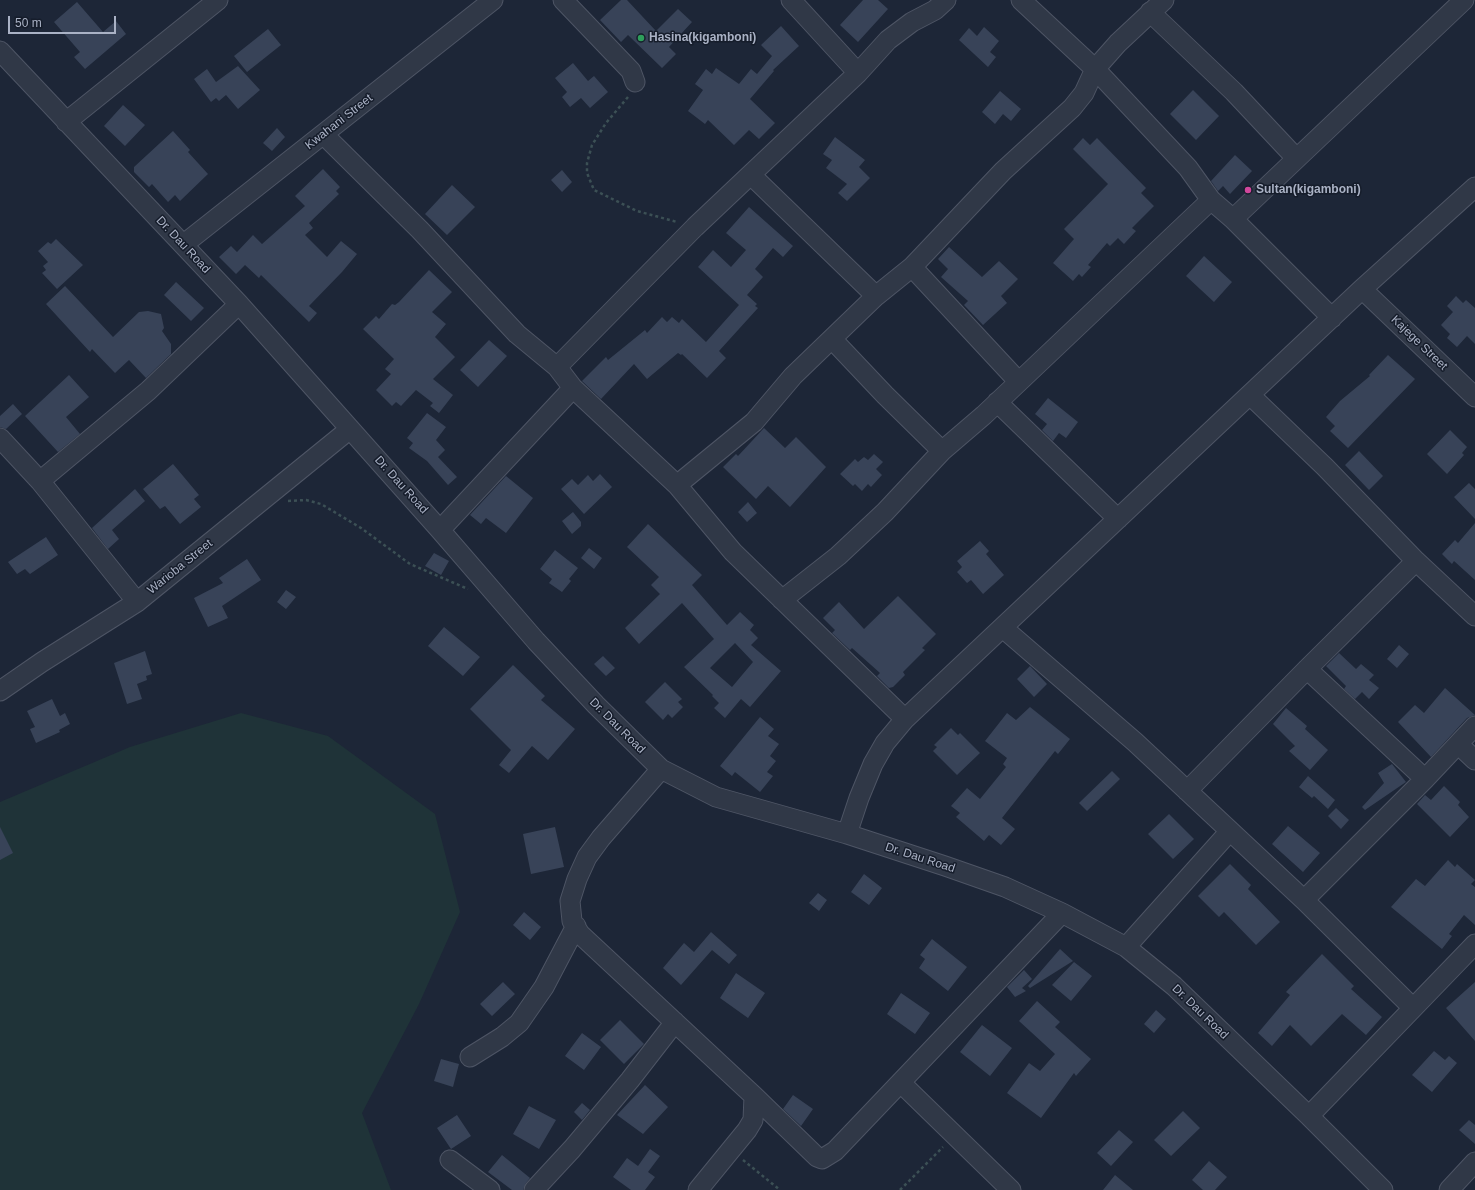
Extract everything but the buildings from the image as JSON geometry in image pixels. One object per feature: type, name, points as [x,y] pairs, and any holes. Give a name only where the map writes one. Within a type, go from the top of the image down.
[{"type":"street","name":"Kwahani Street","points":[[184,244],[493,0]]},
{"type":"street","points":[[563,0],[631,71],[635,82]]},
{"type":"street","points":[[791,0],[858,73]]},
{"type":"street","points":[[557,367],[695,227],[858,73],[888,40],[912,22],[935,10],[946,0]]},
{"type":"street","points":[[1020,0],[1095,69],[1188,168],[1211,200],[1233,219],[1332,318]]},
{"type":"street","points":[[1233,219],[1461,1]]},
{"type":"street","points":[[66,122],[211,2]]},
{"type":"street","points":[[677,485],[754,422],[793,376],[876,296],[912,267],[1003,171],[1072,108],[1084,93],[1095,69],[1118,43],[1157,6],[1234,92],[1296,158]]},
{"type":"street","name":"Dr. Dau Road","points":[[0,51],[66,122],[184,244],[239,304],[547,652],[596,705],[661,768],[716,797],[847,834],[975,876],[1062,913],[1126,947],[1174,986],[1309,1116],[1383,1190]]},
{"type":"street","points":[[324,134],[420,230],[517,334],[557,367],[573,388],[677,485],[733,552],[906,719]]},
{"type":"street","points":[[751,174],[876,296]]},
{"type":"street","points":[[847,834],[859,798],[873,764],[885,743],[906,719],[1362,289],[1475,187]]},
{"type":"street","points":[[782,600],[838,556],[885,512],[942,452],[1211,200]]},
{"type":"street","points":[[912,267],[1018,382]]},
{"type":"street","name":"Kajege Street","points":[[1362,289],[1475,397]]},
{"type":"street","points":[[40,481],[148,391],[239,304]]},
{"type":"street","points":[[832,339],[942,452]]},
{"type":"street","points":[[440,530],[573,388]]},
{"type":"street","points":[[1250,395],[1326,467],[1416,561],[1475,616]]},
{"type":"street","points":[[997,402],[1118,519]]},
{"type":"street","name":"Warioba Street","points":[[0,691],[42,662],[137,602],[350,429]]},
{"type":"street","points":[[0,438],[40,481],[137,602]]},
{"type":"street","points":[[1187,791],[1416,561]]},
{"type":"street","points":[[1003,628],[1135,742],[1304,900],[1413,1008]]},
{"type":"street","points":[[1307,669],[1425,779]]},
{"type":"street","points":[[1304,900],[1425,779],[1475,726]]},
{"type":"street","points":[[1458,744],[1475,760]]},
{"type":"street","points":[[661,768],[587,857],[577,878],[570,901],[572,921],[580,934],[754,1096],[817,1157],[822,1159],[835,1151],[1062,913]]},
{"type":"street","points":[[1126,947],[1230,831]]},
{"type":"street","points":[[470,1056],[502,1037],[519,1023],[544,987],[576,926]]},
{"type":"street","points":[[1309,1116],[1475,944]]},
{"type":"street","points":[[534,1190],[572,1149],[630,1080],[675,1022]]},
{"type":"street","points":[[901,1083],[1012,1190]]},
{"type":"street","points":[[698,1190],[734,1148],[753,1120],[754,1096]]},
{"type":"street","points":[[450,1160],[490,1190]]},
{"type":"street","points":[[1449,1190],[1475,1162]]},
{"type":"path","points":[[635,82],[626,100],[606,123],[592,144],[587,163],[587,173],[594,190],[637,211],[695,227]]},
{"type":"path","points":[[263,500],[306,500],[321,504],[361,528],[410,564],[470,590]]},
{"type":"path","points":[[900,1190],[954,1135]]},
{"type":"path","points":[[734,1148],[745,1162],[780,1190]]},
{"type":"green space","points":[[241,713],[328,736],[435,814],[460,912],[419,1004],[362,1113],[391,1190],[0,1190],[0,802],[130,747]]},
{"type":"place","name":"Hasina(kigamboni)","points":[[641,38]]},
{"type":"place","name":"Sultan(kigamboni)","points":[[1248,190]]}]
